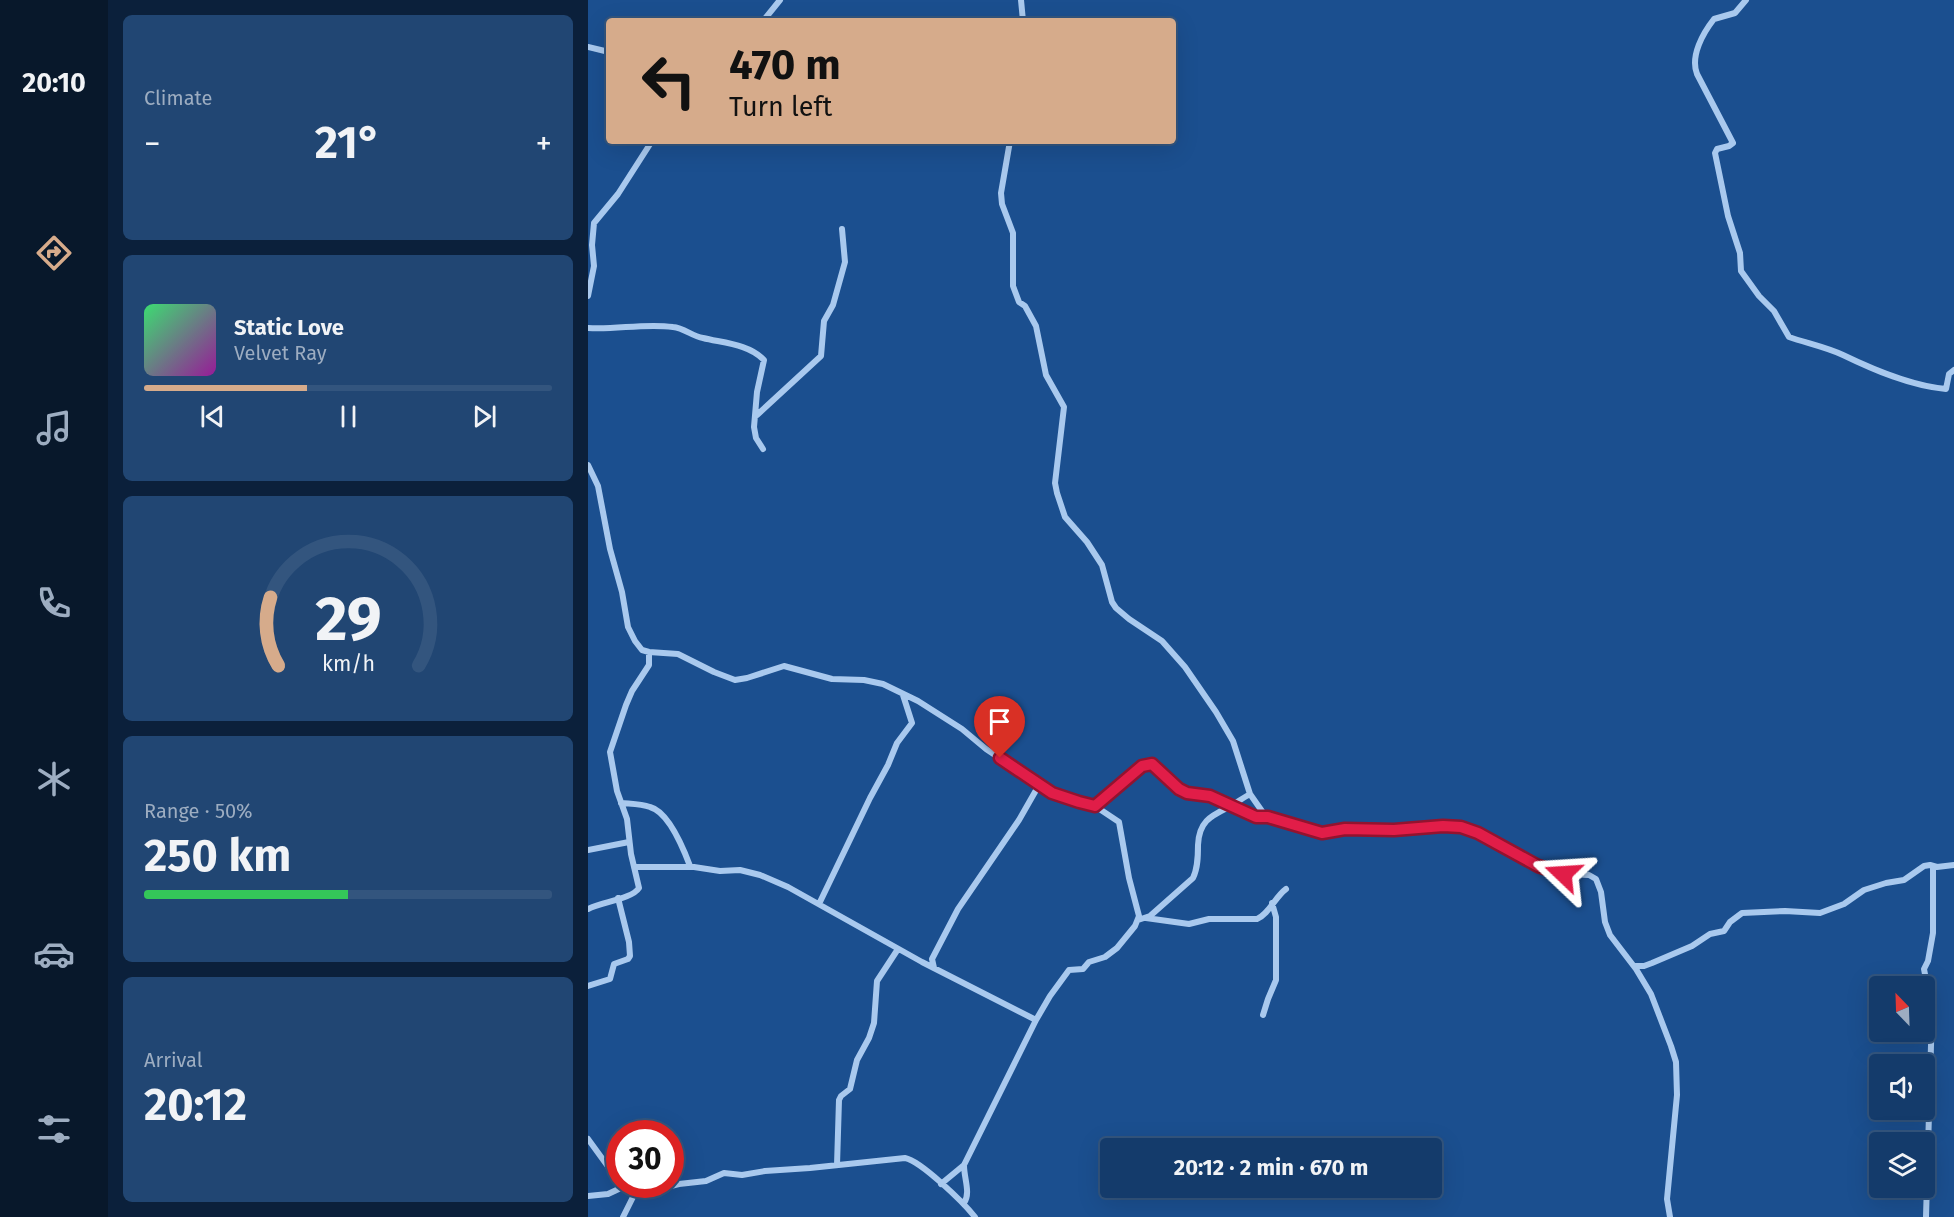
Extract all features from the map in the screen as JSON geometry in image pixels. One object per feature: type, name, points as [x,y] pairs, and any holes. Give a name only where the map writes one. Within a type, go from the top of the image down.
[{"type":"street","points":[[765,18],[780,0]]},
{"type":"street","points":[[1021,0],[1023,18]]},
{"type":"street","points":[[1746,0],[1735,13],[1713,19],[1694,62],[1697,74],[1733,143],[1718,148],[1715,153],[1728,216],[1740,253],[1740,268],[1743,275],[1774,311],[1789,337],[1899,378],[1931,387],[1946,389],[1949,374],[1954,370]]},
{"type":"street","points":[[588,47],[606,51]]},
{"type":"street","points":[[588,296],[594,266],[592,245],[594,223],[618,194],[650,144]]},
{"type":"street","points":[[1009,144],[1001,192],[1002,204],[1012,233],[1013,286],[1019,302],[1025,306],[1036,327],[1046,375],[1064,407],[1055,483],[1062,510],[1102,565],[1112,602],[1116,608],[1162,641],[1185,667],[1216,712],[1233,741],[1250,794],[1257,806],[1268,817]]},
{"type":"street","points":[[756,416],[822,356],[824,321],[833,305],[845,262],[842,229]]},
{"type":"street","points":[[588,328],[675,327],[700,338],[730,343],[749,350],[764,360],[757,392],[755,432],[764,449]]},
{"type":"street","points":[[588,465],[598,486],[628,627],[638,647],[649,652],[678,654],[735,680],[784,666],[832,679],[864,680],[877,683],[918,701],[962,729],[986,749],[1039,785],[1065,798],[1095,806],[1117,820],[1121,826],[1129,878],[1139,913],[1138,920],[1125,939],[1112,952],[1089,962],[1083,969],[1069,970],[1036,1020],[964,1165],[941,1184]]},
{"type":"street","points":[[588,909],[631,895],[639,888],[629,842],[627,819],[617,791],[610,752],[626,705],[650,662],[649,652]]},
{"type":"street","points":[[819,904],[897,743],[912,723],[903,695]]},
{"type":"street","points":[[1095,806],[1124,780],[1149,763],[1156,766],[1179,789],[1187,793],[1210,796],[1256,817],[1268,817],[1322,833],[1345,829],[1386,831],[1443,826],[1461,827],[1478,833],[1547,869],[1563,874],[1593,876],[1601,892],[1605,922],[1610,935],[1633,965],[1657,1007],[1676,1062],[1677,1095],[1667,1199],[1670,1217]]},
{"type":"street","points":[[926,964],[932,959],[971,887],[1019,820],[1039,785]]},
{"type":"street","points":[[1146,918],[1193,878],[1201,828],[1213,814],[1232,806],[1250,794]]},
{"type":"street","points":[[621,803],[650,807],[658,812],[679,838],[690,866]]},
{"type":"street","points":[[588,850],[629,842]]},
{"type":"street","points":[[634,867],[690,866],[720,871],[748,871],[788,887],[898,949],[1036,1020]]},
{"type":"street","points":[[1633,965],[1637,968],[1644,966],[1688,948],[1710,934],[1724,931],[1730,921],[1742,913],[1785,911],[1820,913],[1844,904],[1864,890],[1904,880],[1924,866],[1954,866]]},
{"type":"street","points":[[1926,1217],[1932,1011],[1924,969],[1928,961],[1933,933],[1934,867]]},
{"type":"street","points":[[1138,920],[1146,918],[1187,924],[1209,919],[1257,919],[1264,915],[1286,889]]},
{"type":"street","points":[[588,986],[610,979],[612,965],[630,956],[629,942],[618,898]]},
{"type":"street","points":[[1263,1015],[1276,980],[1276,917],[1272,903]]},
{"type":"street","points":[[837,1164],[839,1100],[850,1089],[857,1060],[869,1038],[873,1023],[877,981],[898,949]]},
{"type":"street","points":[[932,959],[934,968]]},
{"type":"street","points":[[588,1139],[606,1164]]},
{"type":"street","points":[[684,1183],[706,1181],[724,1173],[742,1175],[899,1158],[910,1159],[964,1203],[975,1217]]},
{"type":"street","points":[[964,1165],[968,1192],[964,1203]]},
{"type":"street","points":[[588,1196],[606,1194]]},
{"type":"street","points":[[623,1217],[632,1198]]},
{"type":"route","points":[[1000,758],[1052,793],[1095,806],[1124,780],[1149,763],[1156,766],[1179,789],[1187,793],[1210,796],[1256,817],[1268,817],[1322,833],[1345,829],[1378,831],[1417,830],[1443,826],[1461,827],[1478,833],[1538,866],[1563,874]]}]
